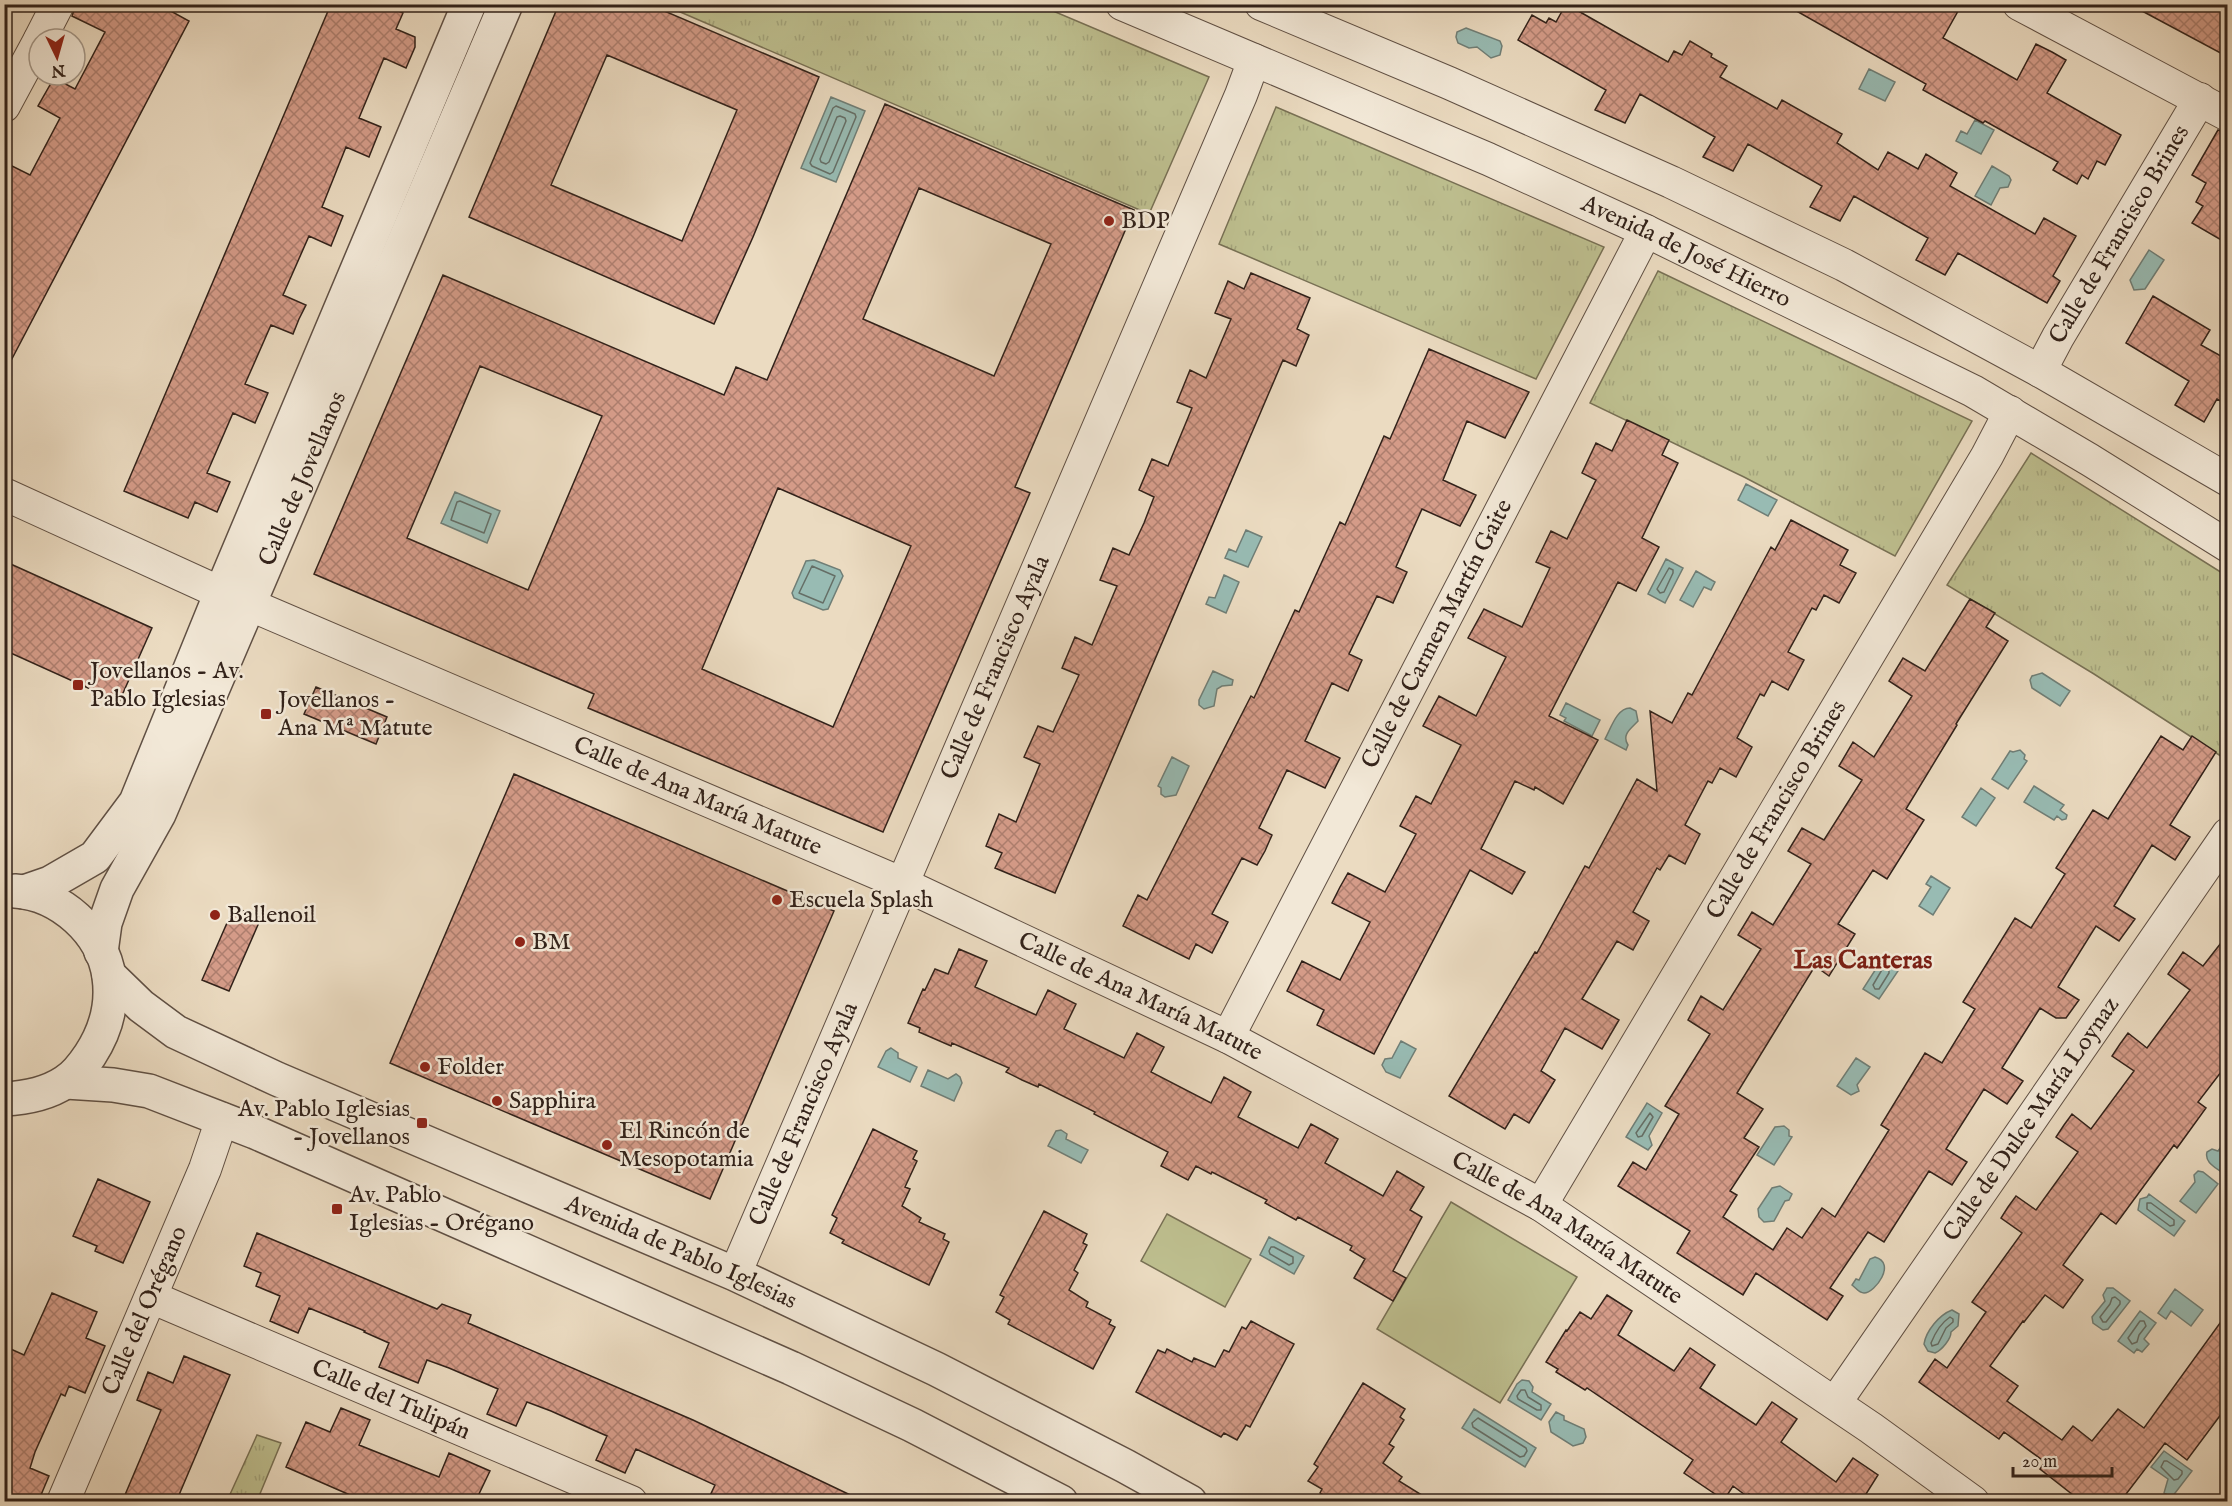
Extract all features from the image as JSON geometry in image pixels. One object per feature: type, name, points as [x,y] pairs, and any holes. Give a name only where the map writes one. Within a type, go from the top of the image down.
[{"type":"street","points":[[46,27],[58,4]]},
{"type":"street","name":"Calle de Jovellanos","points":[[66,1082],[87,1059],[104,1028],[110,1002],[105,963],[105,923],[117,890],[159,814],[234,598],[469,4]]},
{"type":"street","name":"Calle de Jovellanos","points":[[14,891],[50,883],[94,857],[136,802],[234,598],[506,4]]},
{"type":"street","name":"Avenida de José Hierro","points":[[1122,4],[1488,159],[1646,231],[1973,391],[2228,546]]},
{"type":"street","points":[[2019,4],[2228,115]]},
{"type":"street","points":[[1271,6],[1691,192],[1844,265],[2040,370],[2228,480]]},
{"type":"street","name":"Calle de Francisco Ayala","points":[[735,1274],[1241,95],[1254,60]]},
{"type":"street","points":[[4,106],[27,63]]},
{"type":"street","name":"Calle de Francisco Brines","points":[[2040,370],[2200,99]]},
{"type":"street","name":"Calle de Carmen Martín Gaite","points":[[1228,1037],[1646,231]]},
{"type":"street","name":"Calle de Francisco Brines","points":[[1541,1205],[1975,476],[2010,412]]},
{"type":"street","name":"Calle de Ana María Matute","points":[[4,494],[234,598],[903,884],[1228,1037],[1541,1205],[1835,1403],[1973,1502]]},
{"type":"street","name":"Calle de Dulce María Loynaz","points":[[1835,1403],[2228,834]]},
{"type":"street","name":"Avenida de Pablo Iglesias","points":[[14,891],[44,897],[76,918],[89,932],[105,963],[141,1006],[176,1032],[277,1080],[735,1274],[936,1368],[1190,1502]]},
{"type":"street","points":[[4,1121],[17,1098],[66,1082],[113,1084],[149,1091],[222,1119],[792,1368],[912,1425],[1061,1502]]},
{"type":"street","name":"Calle del Orégano","points":[[63,1502],[205,1169],[222,1119]]},
{"type":"street","name":"Calle del Tulipán","points":[[151,1297],[631,1502]]},
{"type":"green space","points":[[664,5],[1039,5],[1209,77],[1149,214]]},
{"type":"green space","points":[[1276,107],[1604,247],[1536,379],[1219,244]]},
{"type":"green space","points":[[1658,271],[1972,421],[1895,556],[1744,477],[1590,403]]},
{"type":"green space","points":[[2031,453],[2227,576],[2227,760],[2094,674],[1947,585]]},
{"type":"green space","points":[[1451,1202],[1577,1277],[1500,1403],[1377,1329]]},
{"type":"green space","points":[[1167,1214],[1251,1259],[1225,1307],[1141,1261]]},
{"type":"green space","points":[[257,1435],[281,1443],[257,1501],[227,1501]]},
{"type":"water","points":[[1466,28],[1500,41],[1502,46],[1500,55],[1491,58],[1477,47],[1469,48],[1458,43],[1457,32]]},
{"type":"water","points":[[1869,69],[1895,82],[1885,101],[1859,89]]},
{"type":"water","points":[[831,97],[865,111],[836,182],[801,168]]},
{"type":"water","points":[[1975,120],[1994,130],[1981,154],[1956,141],[1961,131],[1967,134]]},
{"type":"water","points":[[1992,166],[2009,176],[2011,180],[2008,187],[2000,188],[1991,205],[1975,196]]},
{"type":"water","points":[[2149,250],[2164,260],[2145,289],[2134,290],[2130,280]]},
{"type":"water","points":[[1746,484],[1777,500],[1768,516],[1738,500]]},
{"type":"water","points":[[455,492],[500,511],[487,543],[441,523]]},
{"type":"water","points":[[1246,530],[1262,537],[1248,567],[1225,558],[1229,549],[1236,552]]},
{"type":"water","points":[[1666,559],[1683,568],[1665,603],[1648,594]]},
{"type":"water","points":[[814,560],[840,570],[843,576],[828,609],[823,610],[794,598],[792,593],[806,561]]},
{"type":"water","points":[[1696,571],[1715,582],[1711,590],[1704,587],[1693,607],[1680,600]]},
{"type":"water","points":[[1224,575],[1239,582],[1226,613],[1206,604],[1209,597],[1215,598]]},
{"type":"water","points":[[1213,671],[1233,680],[1232,685],[1217,689],[1214,706],[1204,709],[1199,705],[1199,700]]},
{"type":"water","points":[[2042,673],[2070,691],[2060,706],[2032,688],[2030,680],[2032,676]]},
{"type":"water","points":[[1566,703],[1600,720],[1592,736],[1564,721],[1566,718],[1560,715]]},
{"type":"water","points":[[1630,708],[1636,711],[1638,721],[1627,734],[1626,750],[1605,739],[1621,711]]},
{"type":"water","points":[[2020,750],[2027,761],[2008,789],[1992,779],[2010,751]]},
{"type":"water","points":[[1172,757],[1189,766],[1176,795],[1165,797],[1158,786]]},
{"type":"water","points":[[2034,786],[2064,805],[2060,810],[2067,815],[2066,819],[2062,820],[2057,816],[2054,820],[2024,802]]},
{"type":"water","points":[[1981,788],[1995,798],[1976,826],[1962,817]]},
{"type":"water","points":[[1931,876],[1950,888],[1933,915],[1919,906],[1931,887],[1926,884]]},
{"type":"water","points":[[1881,961],[1893,962],[1898,971],[1879,999],[1863,989]]},
{"type":"water","points":[[1401,1041],[1416,1049],[1400,1078],[1386,1072],[1382,1065],[1385,1059],[1392,1058]]},
{"type":"water","points":[[891,1048],[898,1053],[898,1058],[917,1067],[910,1082],[878,1067],[886,1051]]},
{"type":"water","points":[[1856,1058],[1870,1067],[1857,1085],[1859,1091],[1851,1095],[1837,1086]]},
{"type":"water","points":[[928,1070],[948,1079],[956,1074],[960,1077],[962,1083],[954,1101],[921,1086]]},
{"type":"water","points":[[1647,1103],[1662,1113],[1649,1136],[1652,1145],[1648,1150],[1626,1137]]},
{"type":"water","points":[[1784,1126],[1789,1130],[1789,1136],[1792,1137],[1774,1165],[1757,1155],[1775,1127]]},
{"type":"water","points":[[1061,1130],[1067,1134],[1066,1139],[1088,1150],[1081,1163],[1048,1146],[1056,1131]]},
{"type":"water","points":[[2227,1139],[2227,1170],[2224,1174],[2207,1159],[2207,1152],[2212,1149],[2218,1151]]},
{"type":"water","points":[[2198,1171],[2203,1172],[2218,1184],[2196,1213],[2180,1201],[2195,1182],[2194,1175]]},
{"type":"water","points":[[1780,1186],[1792,1194],[1789,1200],[1785,1201],[1774,1221],[1764,1222],[1759,1217],[1758,1209],[1772,1188]]},
{"type":"water","points":[[2149,1194],[2185,1221],[2174,1236],[2138,1210],[2140,1199]]},
{"type":"water","points":[[1269,1237],[1304,1256],[1294,1274],[1260,1255]]},
{"type":"water","points":[[1875,1257],[1884,1265],[1882,1277],[1869,1292],[1861,1292],[1852,1285],[1856,1279],[1859,1280],[1870,1259]]},
{"type":"water","points":[[2107,1288],[2113,1288],[2130,1301],[2108,1329],[2103,1330],[2093,1323],[2092,1317],[2105,1301],[2103,1295]]},
{"type":"water","points":[[2175,1289],[2203,1310],[2191,1326],[2171,1311],[2166,1319],[2158,1313]]},
{"type":"water","points":[[1952,1310],[1959,1314],[1958,1326],[1951,1332],[1948,1341],[1940,1349],[1935,1353],[1928,1351],[1924,1344],[1930,1329],[1942,1316]]},
{"type":"water","points":[[2140,1311],[2156,1323],[2144,1339],[2149,1344],[2142,1352],[2137,1349],[2134,1353],[2118,1341]]},
{"type":"water","points":[[1522,1380],[1529,1381],[1533,1387],[1532,1392],[1551,1404],[1541,1420],[1508,1400],[1517,1384]]},
{"type":"water","points":[[1474,1409],[1536,1448],[1525,1467],[1462,1428]]},
{"type":"water","points":[[1556,1412],[1564,1416],[1564,1420],[1584,1429],[1586,1437],[1583,1443],[1573,1446],[1551,1432],[1549,1422]]},
{"type":"water","points":[[2164,1451],[2192,1471],[2172,1497],[2164,1493],[2168,1479],[2151,1467]]},
{"type":"building","points":[[76,4],[158,4],[189,21],[4,374],[4,162],[30,175],[60,118],[38,106],[49,87],[75,89],[87,87],[87,66],[105,32],[72,16]]},
{"type":"building","points":[[331,4],[383,4],[403,13],[396,29],[415,37],[415,47],[406,68],[384,58],[359,118],[381,127],[369,157],[346,147],[322,207],[343,216],[331,246],[309,236],[283,295],[306,305],[293,334],[271,325],[245,384],[268,393],[255,423],[233,413],[207,473],[230,482],[217,512],[195,502],[188,518],[124,491]]},
{"type":"building","points":[[559,4],[648,4],[819,77],[753,237],[714,324],[469,217]],"holes":[[[607,55],[737,110],[682,241],[551,185]]]},
{"type":"building","points":[[1566,4],[1668,62],[1674,51],[1682,55],[1690,41],[1727,66],[1720,77],[1777,109],[1782,100],[1842,134],[1837,143],[1878,170],[1888,152],[1918,169],[1926,154],[1957,173],[1950,186],[2035,234],[2044,218],[2076,236],[2053,276],[2060,281],[2047,303],[1958,253],[1945,275],[1916,260],[1928,238],[1854,196],[1840,221],[1810,207],[1822,186],[1748,144],[1733,171],[1703,157],[1715,137],[1640,94],[1625,123],[1595,110],[1606,90],[1518,40],[1532,15],[1546,23],[1549,18],[1556,22]]},
{"type":"building","points":[[1784,4],[1962,4],[1943,38],[2017,80],[2036,44],[2052,52],[2066,60],[2047,93],[2121,135],[2105,165],[2097,161],[2088,179],[2082,175],[2077,184],[2053,170],[2058,162],[1985,121],[1983,123],[1923,90],[1926,84]]},
{"type":"building","points":[[2129,4],[2228,4],[2228,57]]},
{"type":"building","points":[[885,104],[1134,210],[1015,487],[1030,493],[883,832],[588,708],[594,694],[314,574],[443,275],[724,395],[736,367],[767,380]],"holes":[[[919,188],[1051,244],[994,376],[863,319]],[[480,366],[602,416],[528,590],[407,538]],[[778,488],[911,546],[833,727],[702,669]]]},
{"type":"building","points":[[2218,130],[2228,133],[2228,244],[2192,223],[2203,206],[2196,202],[2206,183],[2192,175]]},
{"type":"building","points":[[1251,273],[1310,298],[1297,329],[1309,335],[1296,366],[1283,360],[1055,893],[995,868],[1002,853],[986,846],[999,814],[1016,822],[1040,764],[1024,757],[1038,726],[1053,732],[1079,675],[1062,668],[1075,637],[1092,645],[1117,586],[1100,580],[1113,548],[1129,555],[1154,497],[1139,490],[1152,459],[1168,466],[1192,408],[1177,402],[1190,370],[1206,378],[1231,319],[1215,313],[1228,281],[1244,289]]},
{"type":"building","points":[[2153,296],[2210,330],[2201,345],[2228,360],[2228,405],[2217,399],[2204,422],[2175,405],[2189,381],[2126,343]]},
{"type":"building","points":[[1429,349],[1529,392],[1505,438],[1467,421],[1443,480],[1476,495],[1468,511],[1460,526],[1422,509],[1396,567],[1407,572],[1393,603],[1377,596],[1349,654],[1362,660],[1348,691],[1332,683],[1305,741],[1340,758],[1325,788],[1287,770],[1259,828],[1272,835],[1265,851],[1257,865],[1242,858],[1212,914],[1228,922],[1212,953],[1196,944],[1189,959],[1123,926],[1138,895],[1147,900],[1251,696],[1254,698],[1295,610],[1299,612],[1340,522],[1345,525],[1384,436],[1390,439]]},
{"type":"building","points":[[1627,420],[1669,440],[1662,455],[1678,463],[1642,538],[1659,547],[1636,591],[1618,582],[1549,716],[1598,740],[1563,804],[1535,787],[1534,790],[1515,781],[1481,849],[1525,872],[1512,894],[1470,870],[1374,1054],[1317,1025],[1324,1010],[1287,991],[1302,961],[1340,980],[1370,922],[1332,903],[1340,887],[1348,873],[1385,892],[1416,834],[1400,826],[1416,796],[1431,804],[1461,745],[1423,726],[1439,696],[1476,716],[1506,657],[1468,638],[1484,609],[1522,627],[1550,568],[1536,562],[1551,531],[1567,539],[1596,480],[1582,473],[1596,443],[1612,451]]},
{"type":"building","points":[[1791,520],[1848,550],[1840,565],[1856,573],[1839,603],[1824,595],[1816,610],[1812,608],[1788,652],[1804,660],[1788,690],[1772,681],[1764,696],[1760,694],[1737,738],[1752,747],[1736,777],[1720,768],[1712,783],[1708,781],[1685,825],[1700,834],[1685,864],[1669,855],[1660,870],[1657,868],[1633,912],[1649,921],[1633,950],[1617,941],[1582,999],[1619,1020],[1602,1049],[1565,1028],[1541,1071],[1555,1080],[1529,1123],[1514,1114],[1505,1129],[1449,1096],[1535,952],[1537,953],[1585,866],[1589,868],[1637,779],[1657,791],[1650,711],[1672,723],[1688,693],[1692,695],[1771,547],[1775,550]]},
{"type":"building","points":[[4,561],[152,628],[119,702],[4,650]]},
{"type":"building","points":[[1970,599],[1995,613],[1986,627],[2008,641],[1906,809],[1924,820],[1887,879],[1873,870],[1838,924],[1855,934],[1829,976],[1815,966],[1737,1093],[1763,1109],[1744,1138],[1759,1147],[1730,1191],[1737,1195],[1723,1217],[1773,1250],[1787,1228],[1802,1238],[1822,1208],[1835,1217],[1889,1130],[1881,1125],[1925,1053],[1942,1063],[1975,1009],[1963,1002],[2015,918],[2031,928],[2065,874],[2056,868],[2093,810],[2108,819],[2161,736],[2183,750],[2192,736],[2216,752],[2170,825],[2190,837],[2175,860],[2152,845],[2114,906],[2135,919],[2119,941],[2096,926],[2058,987],[2079,1000],[2066,1018],[2056,1018],[2040,1008],[2002,1068],[2023,1081],[2007,1104],[1984,1089],[1946,1149],[1967,1162],[1952,1185],[1929,1171],[1884,1242],[1868,1232],[1830,1288],[1843,1296],[1827,1320],[1756,1273],[1743,1295],[1677,1253],[1690,1231],[1618,1186],[1633,1162],[1646,1170],[1679,1114],[1665,1106],[1710,1034],[1688,1020],[1701,996],[1723,1010],[1761,949],[1738,935],[1752,912],[1773,925],[1811,864],[1788,851],[1802,828],[1824,840],[1862,780],[1839,766],[1853,742],[1874,757],[1912,696],[1889,681],[1903,658],[1925,671]]},
{"type":"building","points":[[316,687],[387,717],[376,744],[304,714]]},
{"type":"building","points":[[514,774],[834,911],[710,1199],[390,1063]]},
{"type":"building","points":[[234,907],[261,918],[229,991],[202,980]]},
{"type":"building","points":[[2228,934],[2228,1063],[2198,1102],[2206,1108],[2177,1148],[2174,1145],[2116,1224],[2101,1213],[2063,1265],[2083,1280],[2063,1308],[2045,1295],[1990,1366],[2018,1386],[2007,1401],[2062,1440],[2073,1426],[2092,1441],[2118,1409],[2144,1428],[2228,1312],[2228,1405],[2187,1460],[2165,1443],[2120,1502],[2082,1502],[2040,1469],[2045,1462],[2004,1432],[1999,1439],[1919,1382],[1935,1359],[1947,1368],[1986,1312],[1972,1302],[2022,1233],[2001,1218],[2008,1207],[2016,1196],[2036,1210],[2078,1152],[2056,1137],[2064,1125],[2072,1114],[2091,1129],[2134,1071],[2112,1056],[2120,1044],[2128,1033],[2147,1048],[2190,990],[2168,974],[2183,952],[2203,966]]},
{"type":"building","points":[[959,949],[987,961],[975,987],[1036,1015],[1048,990],[1076,1004],[1064,1029],[1124,1058],[1137,1033],[1164,1047],[1151,1072],[1211,1103],[1224,1077],[1251,1092],[1238,1117],[1298,1148],[1311,1124],[1338,1139],[1325,1163],[1383,1196],[1397,1171],[1424,1187],[1410,1210],[1422,1217],[1393,1271],[1406,1278],[1393,1301],[1354,1278],[1365,1259],[1350,1250],[1352,1246],[1298,1217],[1296,1220],[1265,1203],[1267,1200],[1212,1172],[1211,1174],[1196,1166],[1188,1180],[1161,1166],[1168,1152],[1039,1084],[1038,1087],[1006,1072],[1009,1068],[952,1043],[951,1046],[919,1032],[920,1028],[908,1023],[923,989],[925,990],[935,969],[948,974]]},
{"type":"building","points":[[873,1129],[917,1151],[913,1159],[917,1161],[905,1187],[910,1189],[902,1206],[921,1218],[919,1222],[945,1234],[943,1239],[949,1242],[929,1285],[842,1243],[844,1240],[830,1233],[837,1218],[832,1215]]},
{"type":"building","points":[[98,1179],[150,1202],[123,1263],[95,1251],[97,1246],[73,1236]]},
{"type":"building","points":[[1044,1211],[1087,1234],[1083,1243],[1087,1245],[1074,1270],[1078,1273],[1069,1290],[1088,1302],[1086,1307],[1111,1320],[1109,1324],[1115,1327],[1093,1369],[1008,1324],[1010,1320],[996,1312],[1004,1297],[1000,1295]]},
{"type":"building","points":[[257,1233],[437,1309],[442,1304],[471,1315],[468,1323],[693,1420],[865,1502],[707,1502],[715,1485],[636,1449],[625,1473],[596,1460],[607,1436],[551,1411],[527,1402],[516,1426],[487,1414],[498,1389],[449,1368],[427,1360],[418,1383],[379,1367],[389,1343],[365,1331],[309,1308],[298,1333],[270,1321],[280,1296],[256,1286],[261,1273],[244,1266]]},
{"type":"building","points":[[52,1293],[97,1312],[86,1338],[105,1346],[85,1393],[69,1386],[65,1396],[61,1394],[35,1452],[30,1468],[49,1476],[38,1502],[4,1502],[4,1346],[24,1355]]},
{"type":"building","points":[[1607,1295],[1632,1311],[1618,1335],[1674,1371],[1690,1348],[1715,1365],[1700,1388],[1756,1425],[1772,1402],[1797,1419],[1781,1442],[1836,1482],[1853,1458],[1878,1475],[1861,1502],[1761,1502],[1749,1494],[1748,1497],[1733,1486],[1724,1500],[1684,1473],[1693,1460],[1587,1388],[1585,1390],[1556,1372],[1558,1369],[1546,1362],[1566,1330],[1580,1312],[1591,1319]]},
{"type":"building","points":[[1251,1321],[1294,1344],[1250,1427],[1246,1425],[1237,1440],[1224,1433],[1221,1437],[1136,1392],[1158,1350],[1165,1353],[1167,1349],[1192,1362],[1194,1358],[1215,1367],[1224,1350],[1229,1352],[1242,1327],[1246,1329]]},
{"type":"building","points":[[184,1356],[230,1375],[176,1502],[122,1502],[161,1410],[137,1400],[148,1372],[173,1383]]},
{"type":"building","points":[[1363,1383],[1405,1409],[1400,1417],[1404,1420],[1389,1444],[1394,1447],[1383,1463],[1402,1477],[1399,1481],[1433,1502],[1334,1502],[1320,1493],[1322,1489],[1308,1481],[1318,1467],[1314,1464]]},
{"type":"building","points":[[341,1408],[370,1420],[359,1445],[439,1477],[449,1453],[490,1471],[479,1494],[496,1502],[366,1502],[286,1467],[306,1422],[330,1432]]},
{"type":"place","name":"BDP","points":[[1109,221]]},
{"type":"place","name":"Jovellanos - Av. Pablo Iglesias","points":[[78,685]]},
{"type":"place","name":"Jovellanos - Ana Mª Matute","points":[[266,714]]},
{"type":"place","name":"Escuela Splash","points":[[777,900]]},
{"type":"place","name":"Ballenoil","points":[[215,915]]},
{"type":"place","name":"BM","points":[[520,942]]},
{"type":"place","name":"Folder","points":[[425,1067]]},
{"type":"place","name":"Sapphira","points":[[497,1101]]},
{"type":"place","name":"Av. Pablo Iglesias - Jovellanos","points":[[422,1123]]},
{"type":"place","name":"El Rincón de Mesopotamia","points":[[607,1145]]},
{"type":"place","name":"Av. Pablo Iglesias - Orégano","points":[[337,1209]]},
{"type":"district","name":"Las Canteras","points":[[1863,960]]}]
